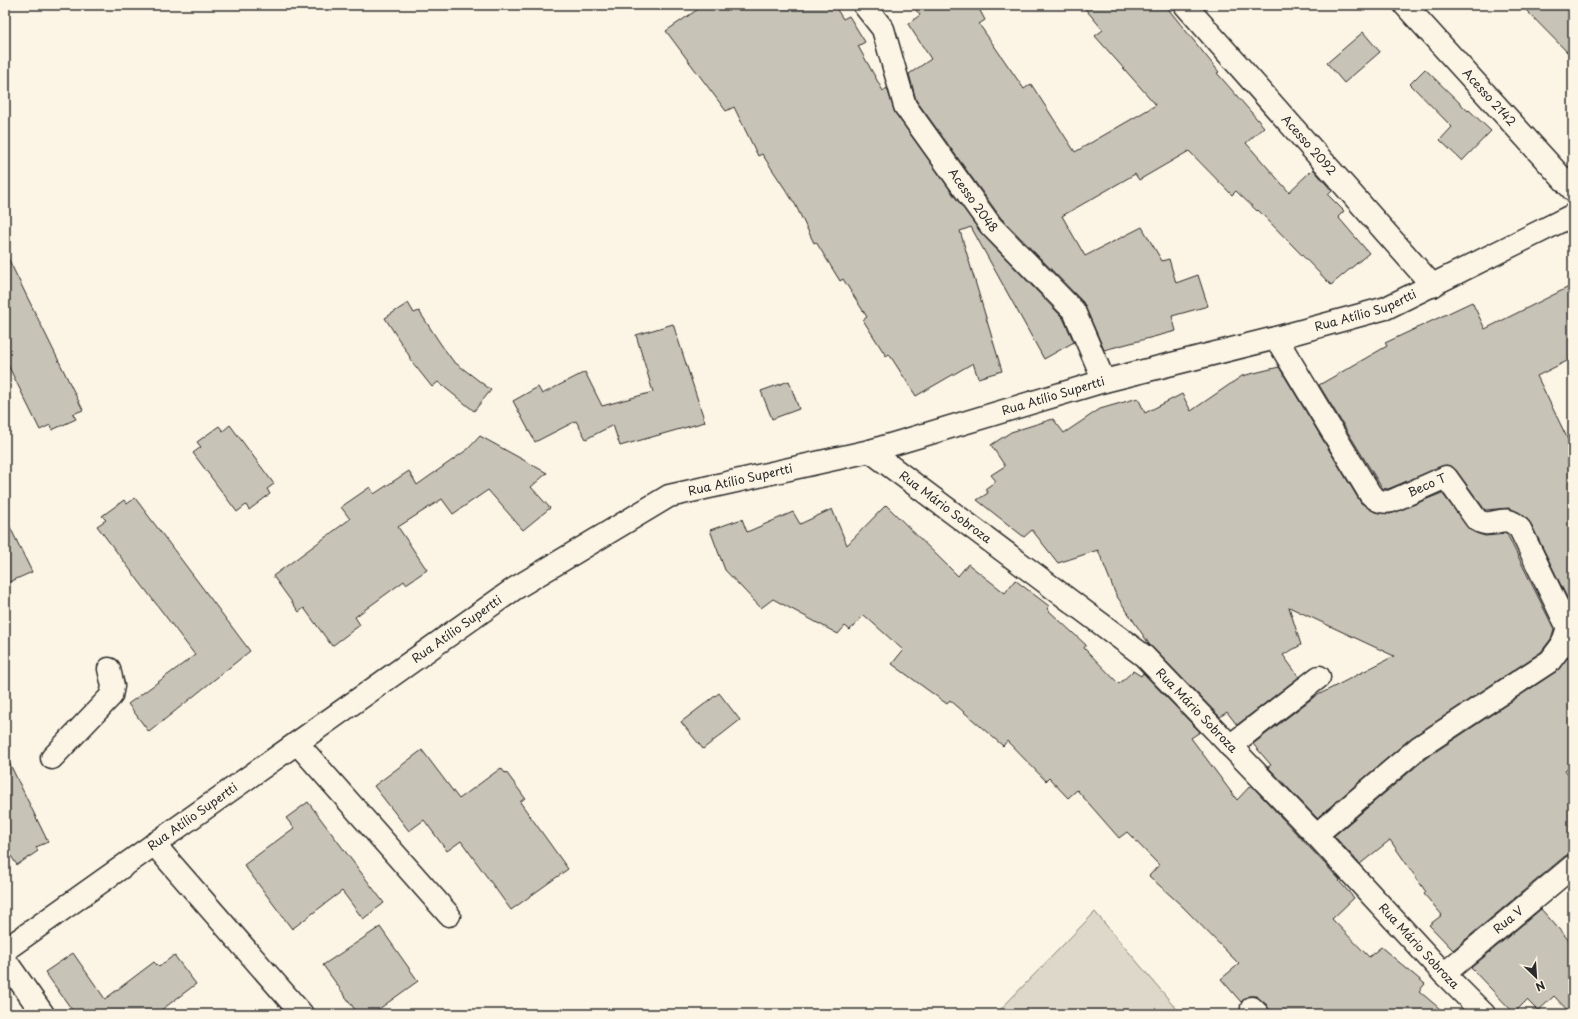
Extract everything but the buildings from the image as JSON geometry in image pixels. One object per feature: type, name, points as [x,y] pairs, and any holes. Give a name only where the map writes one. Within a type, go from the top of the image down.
[{"type":"street","name":"Acesso 2048","points":[[864,5],[883,28],[905,106],[991,226],[1074,311],[1104,381]]},
{"type":"street","name":"Acesso 2092","points":[[1185,5],[1433,286]]},
{"type":"street","name":"Acesso 2142","points":[[1405,5],[1573,190]]},
{"type":"street","name":"Rua Atílio Supertti","points":[[5,950],[514,588],[669,496],[870,451],[1104,381],[1276,338],[1386,308],[1433,286],[1573,215]]},
{"type":"street","name":"Beco T","points":[[1276,338],[1375,500],[1383,503],[1392,501],[1446,477],[1476,519],[1481,523],[1488,524],[1507,520],[1515,522],[1520,529],[1568,628],[1562,646],[1550,661],[1418,748],[1316,835]]},
{"type":"street","name":"Rua Mário Sobroza","points":[[870,451],[1144,656],[1316,835],[1444,974],[1484,1014]]},
{"type":"street","points":[[52,758],[111,696],[113,686],[110,669]]},
{"type":"street","points":[[1230,746],[1319,677]]},
{"type":"street","points":[[297,743],[449,915]]},
{"type":"street","points":[[154,844],[302,1014]]},
{"type":"street","name":"Rua V","points":[[1444,974],[1573,866]]},
{"type":"street","points":[[5,960],[43,1014]]},
{"type":"shaded area","points":[[1095,912],[1181,1014],[998,1014],[997,1013]]}]
